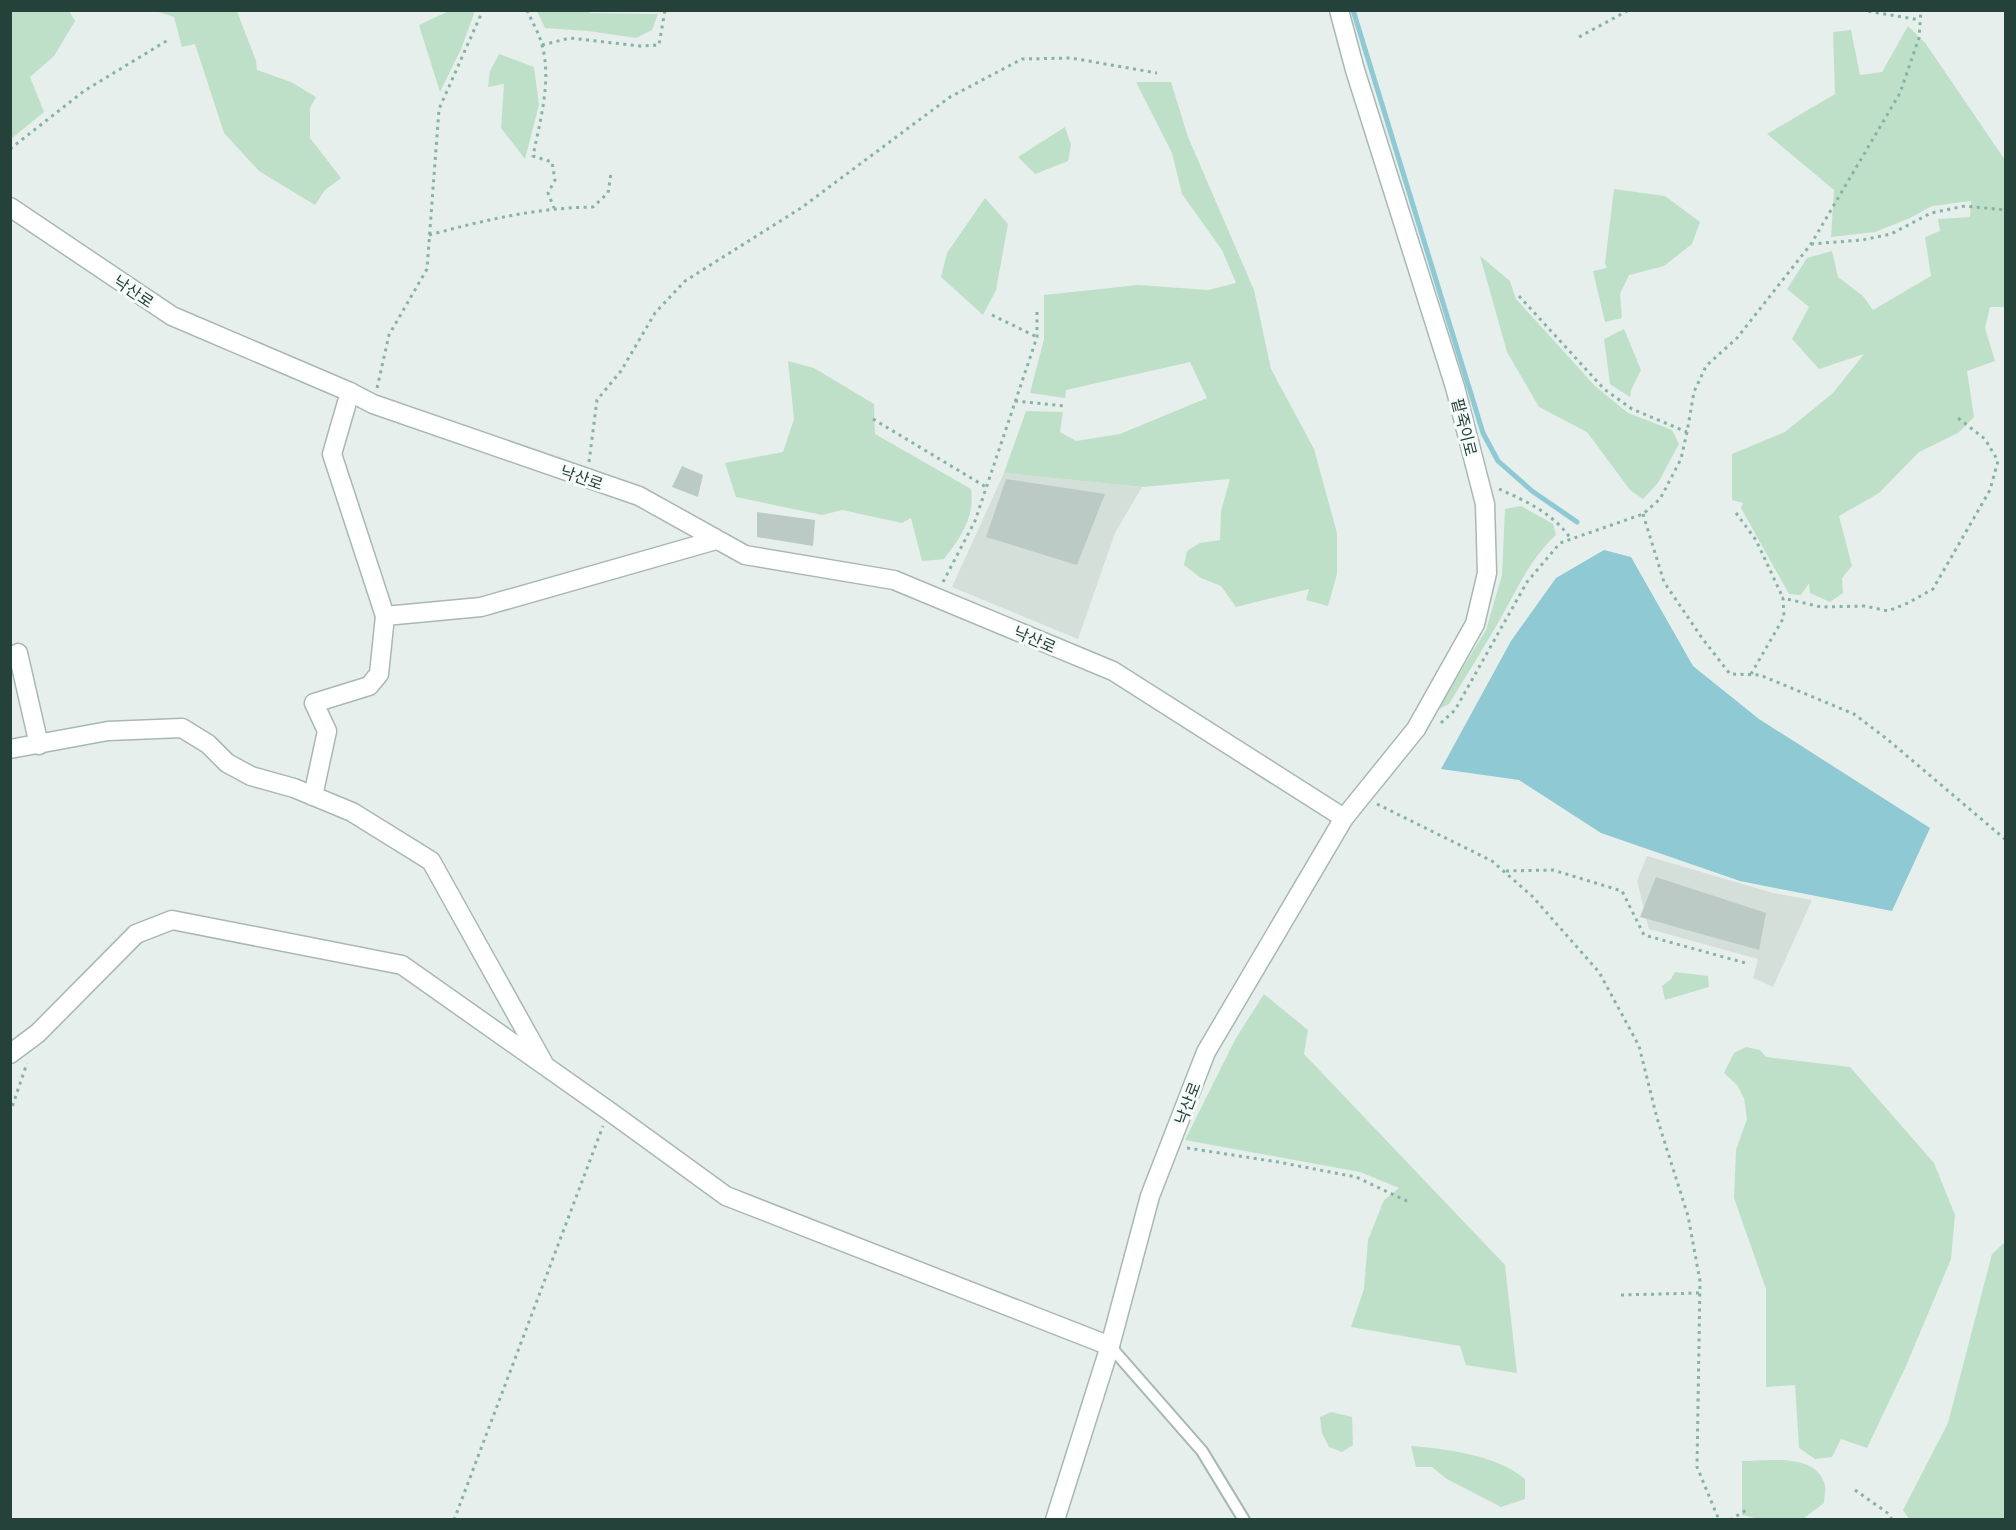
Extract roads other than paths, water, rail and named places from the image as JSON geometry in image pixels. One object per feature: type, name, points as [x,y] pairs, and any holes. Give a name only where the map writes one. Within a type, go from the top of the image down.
[{"type":"street","name":"팥죽이로","points":[[1339,10],[1355,70],[1455,387],[1485,504],[1487,573],[1475,624],[1416,729],[1344,818]]},
{"type":"street","name":"낙산로","points":[[10,207],[172,316],[373,404],[639,496],[745,555],[894,580],[1113,671],[1344,818],[1206,1052],[1150,1196],[1110,1346],[1055,1520]]},
{"type":"street","points":[[314,796],[327,731],[314,703],[369,686],[379,674],[385,616],[332,454],[350,392]]},
{"type":"street","points":[[385,616],[481,607],[716,540]]},
{"type":"street","points":[[18,652],[39,745]]},
{"type":"street","points":[[10,749],[108,731],[182,728],[208,744],[227,764],[251,776],[294,788],[352,812],[431,861],[546,1067]]},
{"type":"street","points":[[10,1053],[38,1033],[136,934],[172,920],[402,965],[726,1196],[1110,1346]]},
{"type":"lane","points":[[1110,1346],[1202,1451],[1244,1520]]},
{"type":"water","points":[[1604,550],[1631,557],[1693,666],[1759,719],[1930,828],[1892,911],[1740,881],[1601,833],[1519,780],[1441,769],[1511,641],[1556,578]]},
{"type":"waterway","points":[[1353,10],[1483,433],[1498,461],[1532,491],[1577,522]]}]
